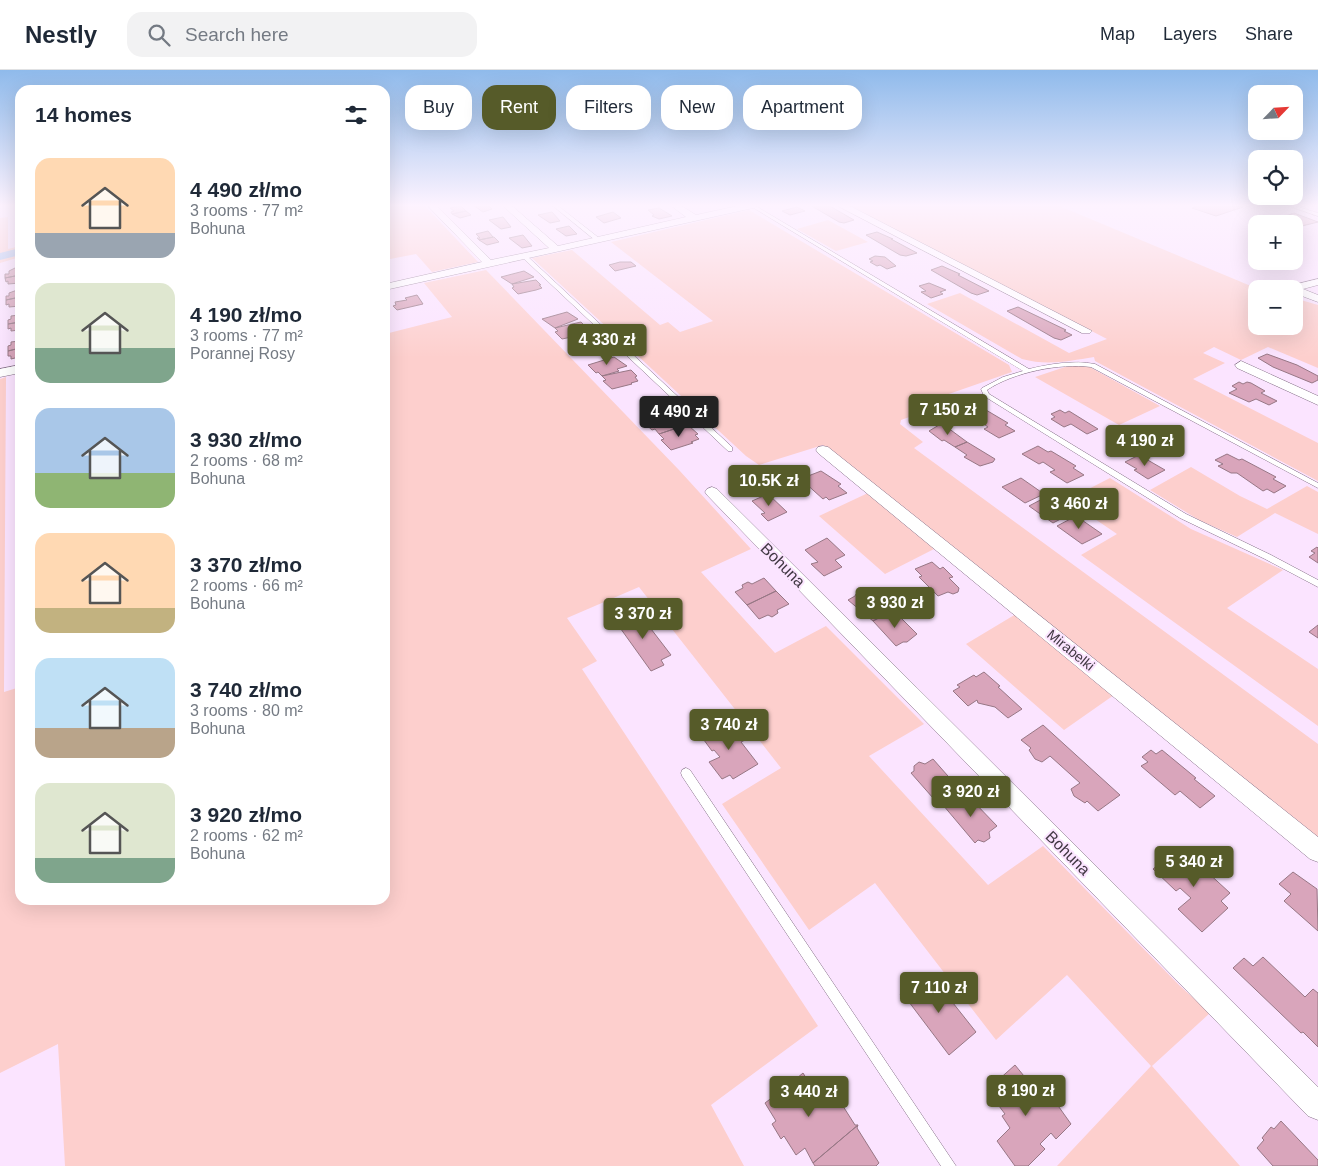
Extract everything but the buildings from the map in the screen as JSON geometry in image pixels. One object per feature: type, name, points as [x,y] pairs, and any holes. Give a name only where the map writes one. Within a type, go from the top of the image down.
[{"type":"street","points":[[481,256],[489,264]]},
{"type":"street","points":[[390,286],[523,256]]},
{"type":"street","points":[[941,256],[1086,331]]},
{"type":"street","points":[[1303,286],[1318,282]]},
{"type":"street","points":[[1303,293],[1318,299]]},
{"type":"street","points":[[1241,365],[1318,400]]},
{"type":"street","points":[[0,373],[15,370]]},
{"type":"street","name":"Mirabelki","points":[[823,450],[1318,851]]},
{"type":"street","name":"Bohuna","points":[[712,492],[1318,1106]]},
{"type":"lane","points":[[524,256],[730,449]]},
{"type":"lane","points":[[837,256],[1026,370]]},
{"type":"lane","points":[[1318,486],[1093,365],[1076,362],[1026,370],[984,389],[986,395],[1183,516],[1286,565],[1318,584]]},
{"type":"lane","points":[[686,773],[949,1166]]},
{"type":"shaded area","points":[[0,256],[15,256],[15,258],[0,263]]},
{"type":"shaded area","points":[[390,256],[405,256],[390,259]]},
{"type":"shaded area","points":[[418,256],[472,256],[478,262],[432,272]]},
{"type":"shaded area","points":[[579,256],[660,325],[668,322],[680,332],[713,321],[629,256],[826,256],[1009,365],[1012,372],[923,403],[932,409],[901,420],[900,424],[923,442],[914,448],[1318,744],[1318,845],[823,445],[759,465],[746,456],[532,258]]},
{"type":"shaded area","points":[[946,256],[1179,256],[1248,285],[1248,335],[1303,335],[1303,301],[1318,305],[1318,368],[1268,347],[1241,360],[1214,347],[1203,353],[1225,363],[1193,379],[1318,443],[1318,481],[1095,361],[1094,357],[1049,362],[1022,359],[927,304],[960,293],[1069,353],[1107,339]]},
{"type":"shaded area","points":[[486,270],[679,470],[751,549],[701,572],[775,653],[826,626],[924,724],[869,756],[988,885],[1043,846],[1179,985],[1210,1013],[1152,1066],[1240,1166],[1057,1166],[1151,1066],[1067,975],[996,1040],[875,883],[809,930],[722,804],[781,768],[639,587],[567,618],[597,661],[582,669],[818,1026],[711,1105],[744,1166],[65,1166],[58,1044],[0,1073],[0,379],[6,377],[4,692],[15,689],[15,905],[390,905],[390,333],[452,317],[424,283]]},
{"type":"shaded area","points":[[1074,364],[1086,365],[1160,406],[1119,425],[1035,377]]},
{"type":"shaded area","points":[[1191,467],[1240,496],[1267,509],[1307,486],[1318,492],[1318,534],[1275,513],[1237,537],[1199,520],[1150,490]]},
{"type":"shaded area","points":[[1110,478],[1191,529],[1283,570],[1227,608],[1318,669],[1318,726],[1081,555],[1117,534],[1067,500]]},
{"type":"shaded area","points":[[868,493],[936,548],[885,574],[819,516]]},
{"type":"shaded area","points":[[1016,614],[1114,695],[1064,730],[966,644]]}]
